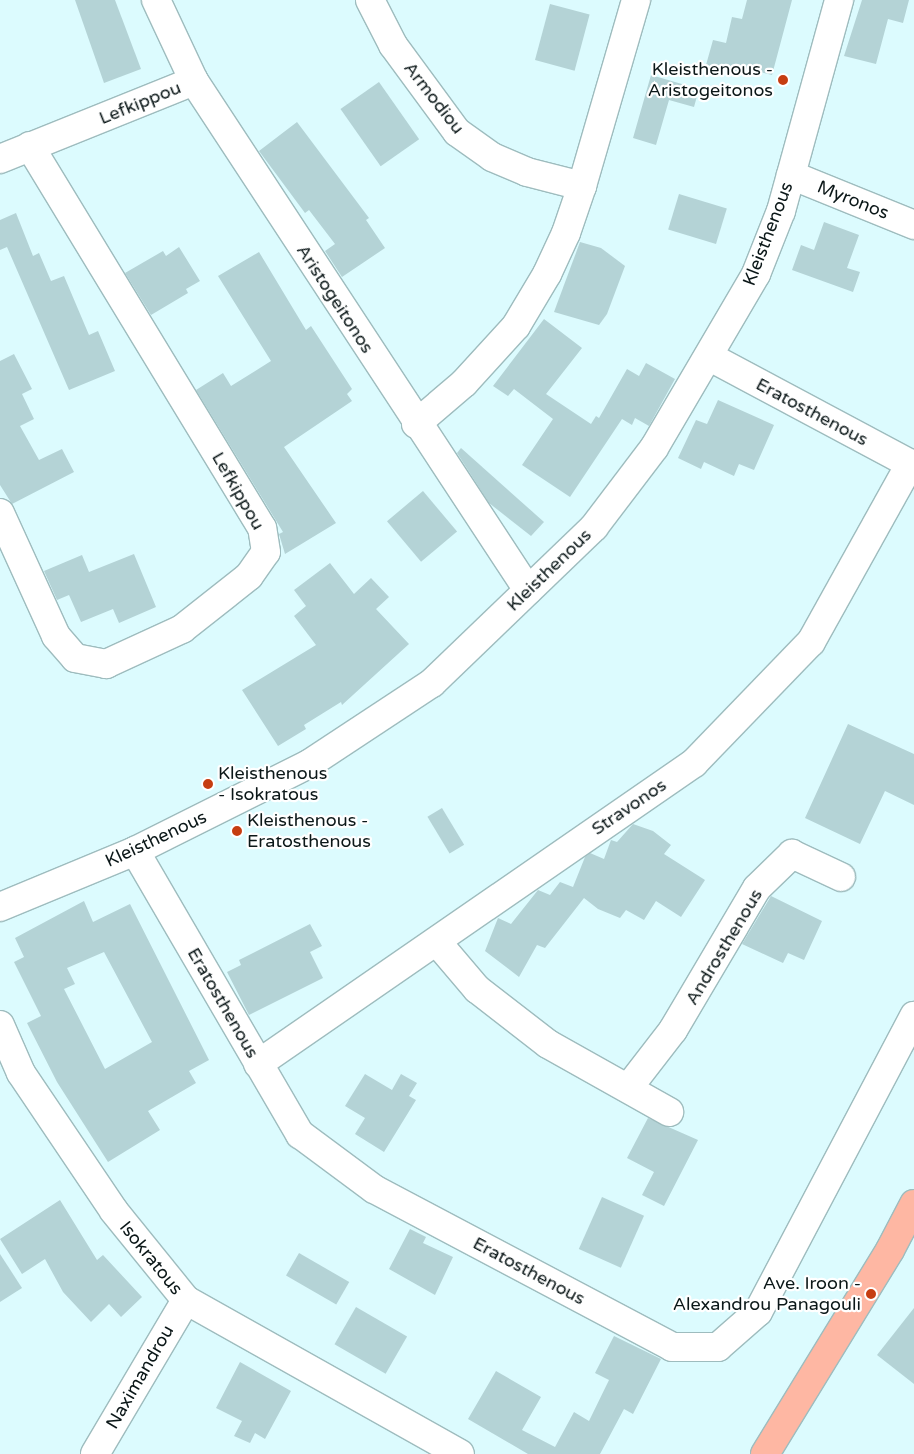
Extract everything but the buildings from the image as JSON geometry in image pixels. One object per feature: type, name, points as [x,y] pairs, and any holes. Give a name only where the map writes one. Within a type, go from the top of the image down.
[{"type":"main road","points":[[765,1454],[890,1250],[914,1204]]},
{"type":"street","name":"Aristogeitonos","points":[[156,0],[194,81],[416,424],[528,590]]},
{"type":"street","name":"Armodiou","points":[[370,0],[392,45],[457,132],[492,157],[527,172],[582,186]]},
{"type":"street","points":[[416,424],[464,382],[516,326],[566,234],[582,186],[636,0]]},
{"type":"street","name":"Kleisthenous","points":[[0,907],[135,852],[309,764],[432,683],[594,528],[654,448],[710,357],[756,274],[791,175],[839,0]]},
{"type":"street","name":"Lefkippou","points":[[0,159],[194,81]]},
{"type":"street","name":"Lefkippou","points":[[0,513],[56,636],[75,658],[106,664],[182,629],[249,576],[266,552],[262,528],[30,146]]},
{"type":"street","name":"Myronos","points":[[791,175],[914,225]]},
{"type":"street","name":"Eratosthenous","points":[[710,357],[912,465]]},
{"type":"street","name":"Stravonos","points":[[258,1064],[694,763],[811,642],[912,465]]},
{"type":"street","name":"Eratosthenous","points":[[135,852],[300,1134],[374,1189],[672,1347],[718,1347],[758,1312],[914,1016]]},
{"type":"street","name":"Androsthenous","points":[[629,1087],[673,1030],[757,888],[792,854],[841,877]]},
{"type":"street","points":[[437,942],[477,989],[548,1044],[629,1087],[669,1112]]},
{"type":"street","name":"Isokratous","points":[[0,1025],[20,1073],[103,1195],[186,1300],[460,1454]]},
{"type":"street","name":"Naximandrou","points":[[95,1454],[186,1300]]},
{"type":"place","name":"Kleisthenous - Aristogeitonos","points":[[783,80]]},
{"type":"place","name":"Kleisthenous - Isokratous","points":[[208,784]]},
{"type":"place","name":"Kleisthenous - Eratosthenous","points":[[237,831]]},
{"type":"place","name":"Ave. Iroon - Alexandrou Panagouli","points":[[871,1294]]}]
